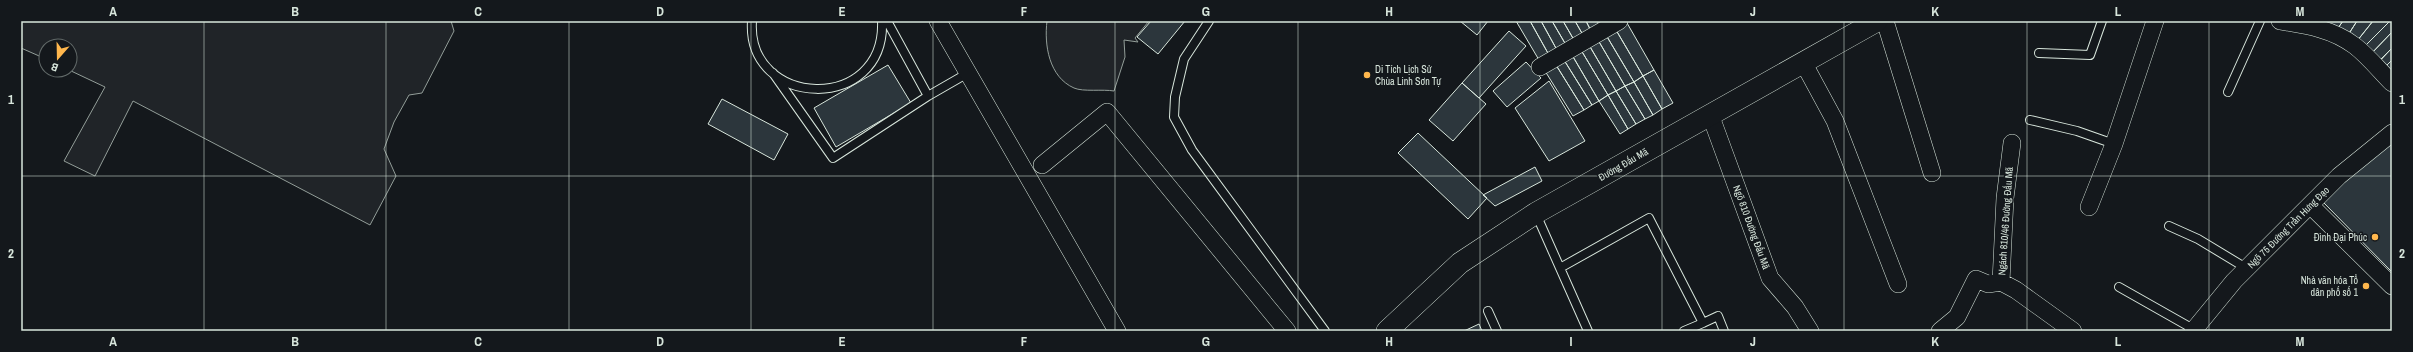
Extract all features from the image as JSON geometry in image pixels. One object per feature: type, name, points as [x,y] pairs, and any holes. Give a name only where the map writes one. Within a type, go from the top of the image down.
[{"type":"street","points":[[938,21],[1117,331]]},
{"type":"street","points":[[1540,67],[1619,21]]},
{"type":"street","name":"Đường Đấu Mã","points":[[1387,331],[1460,263],[1536,214],[1710,114],[1877,21]]},
{"type":"street","points":[[1885,21],[1932,173]]},
{"type":"street","points":[[2089,207],[2114,144],[2155,21]]},
{"type":"street","points":[[2280,21],[2322,29],[2344,38],[2356,46],[2392,83]]},
{"type":"street","points":[[1803,62],[1835,121],[1898,284]]},
{"type":"street","points":[[1042,165],[1107,112],[1287,331]]},
{"type":"street","name":"Ngõ 810 Đường Đấu Mã","points":[[1710,114],[1770,278],[1795,307],[1810,331]]},
{"type":"street","name":"Ngõ 75 Đường Trần Hưng Đạo","points":[[2194,330],[2246,268],[2339,176],[2392,133]]},
{"type":"street","name":"Ngách 810/46 Đường Đấu Mã","points":[[1940,331],[1957,317],[1976,279],[1988,284],[2000,282],[2005,198],[2012,143]]},
{"type":"street","points":[[2310,205],[2392,286]]},
{"type":"street","points":[[2000,282],[2016,290],[2073,331]]},
{"type":"lane","points":[[752,21],[753,34],[758,51],[833,158],[928,96],[968,73]]},
{"type":"lane","points":[[773,73],[792,85],[814,90],[825,90],[847,83],[865,70],[872,61],[881,40],[882,21]]},
{"type":"lane","points":[[887,21],[928,96]]},
{"type":"lane","points":[[1209,21],[1184,59],[1175,97],[1174,117],[1192,150],[1326,331]]},
{"type":"lane","points":[[2038,53],[2090,55],[2102,21]]},
{"type":"lane","points":[[2228,92],[2260,21]]},
{"type":"lane","points":[[2030,120],[2077,131],[2114,144]]},
{"type":"lane","points":[[1536,214],[1588,331]]},
{"type":"lane","points":[[1560,268],[1649,218],[1703,323]]},
{"type":"lane","points":[[2169,226],[2198,239],[2246,268]]},
{"type":"lane","points":[[2119,287],[2194,330]]},
{"type":"lane","points":[[1488,311],[1497,331]]},
{"type":"lane","points":[[1684,331],[1718,316],[1724,331]]},
{"type":"shaded area","points":[[21,21],[451,21],[454,31],[422,93],[409,95],[394,122],[384,149],[396,176],[370,225],[133,101],[95,176],[64,161],[105,87],[78,74],[78,38],[38,38],[38,55],[21,48]]},
{"type":"shaded area","points":[[1047,21],[1149,21],[1135,38],[1138,42],[1124,40],[1125,57],[1114,91],[1074,88],[1059,76],[1050,59],[1048,50],[1046,40]]},
{"type":"building","points":[[1151,21],[1185,21],[1158,54],[1137,37]]},
{"type":"building","points":[[1460,21],[1488,21],[1477,35]]},
{"type":"building","points":[[1516,21],[1530,21],[1549,55],[1539,60]]},
{"type":"building","points":[[1530,21],[1541,21],[1557,50],[1549,55]]},
{"type":"building","points":[[1541,21],[1552,21],[1566,45],[1557,50]]},
{"type":"building","points":[[1552,21],[1563,21],[1574,40],[1566,45]]},
{"type":"building","points":[[1563,21],[1575,21],[1583,35],[1574,40]]},
{"type":"building","points":[[1575,21],[1586,21],[1591,31],[1583,35]]},
{"type":"building","points":[[1586,21],[1597,21],[1600,26],[1591,31]]},
{"type":"building","points":[[2326,21],[2343,21],[2338,28],[2325,23]]},
{"type":"building","points":[[2343,21],[2357,21],[2348,35],[2338,28]]},
{"type":"building","points":[[2357,21],[2373,21],[2357,41],[2348,35]]},
{"type":"building","points":[[2373,21],[2390,21],[2363,48],[2357,41]]},
{"type":"building","points":[[2390,21],[2392,21],[2392,32],[2370,55],[2363,48]]},
{"type":"building","points":[[1627,23],[1654,70],[1643,76],[1616,30]]},
{"type":"building","points":[[1616,30],[1643,76],[1634,82],[1606,35]]},
{"type":"building","points":[[1509,31],[1526,46],[1479,98],[1462,83]]},
{"type":"building","points":[[2392,32],[2392,48],[2378,63],[2370,55]]},
{"type":"building","points":[[1606,35],[1634,82],[1625,86],[1598,40]]},
{"type":"building","points":[[1598,40],[1625,86],[1616,91],[1589,45]]},
{"type":"building","points":[[1589,45],[1616,91],[1608,95],[1581,50]]},
{"type":"building","points":[[2392,48],[2392,60],[2382,70],[2376,64]]},
{"type":"building","points":[[1581,50],[1608,95],[1599,101],[1572,55]]},
{"type":"building","points":[[1572,55],[1599,101],[1592,105],[1564,60]]},
{"type":"building","points":[[1564,60],[1592,105],[1584,110],[1556,65]]},
{"type":"building","points":[[2392,60],[2392,75],[2385,67]]},
{"type":"building","points":[[1526,62],[1541,78],[1507,107],[1493,91]]},
{"type":"building","points":[[888,65],[911,103],[836,147],[814,108]]},
{"type":"building","points":[[1556,65],[1584,110],[1573,116],[1545,71]]},
{"type":"building","points":[[1654,70],[1673,103],[1662,109],[1643,76]]},
{"type":"building","points":[[1643,76],[1662,109],[1653,115],[1634,82]]},
{"type":"building","points":[[1549,81],[1585,141],[1549,161],[1515,108]]},
{"type":"building","points":[[1634,82],[1653,115],[1645,119],[1625,86]]},
{"type":"building","points":[[1462,83],[1486,104],[1453,141],[1429,120]]},
{"type":"building","points":[[1625,86],[1645,119],[1636,124],[1616,91]]},
{"type":"building","points":[[1616,91],[1636,124],[1628,129],[1608,95]]},
{"type":"building","points":[[1608,95],[1628,129],[1620,134],[1599,101]]},
{"type":"building","points":[[722,99],[788,134],[774,160],[708,124]]},
{"type":"building","points":[[1418,133],[1487,198],[1468,219],[1398,153]]},
{"type":"building","name":"Đình Đại Phúc","points":[[2392,140],[2392,272],[2322,201]]},
{"type":"building","points":[[1535,167],[1542,181],[1495,206],[1483,195]]},
{"type":"building","points":[[1479,324],[1482,331],[1464,331]]},
{"type":"place","name":"Di Tích Lịch Sử Chùa Linh Sơn Tự","points":[[1367,75]]},
{"type":"place","name":"Đình Đại Phúc","points":[[2375,237]]},
{"type":"place","name":"Nhà văn hóa Tổ dân phố số 1","points":[[2366,286]]}]
